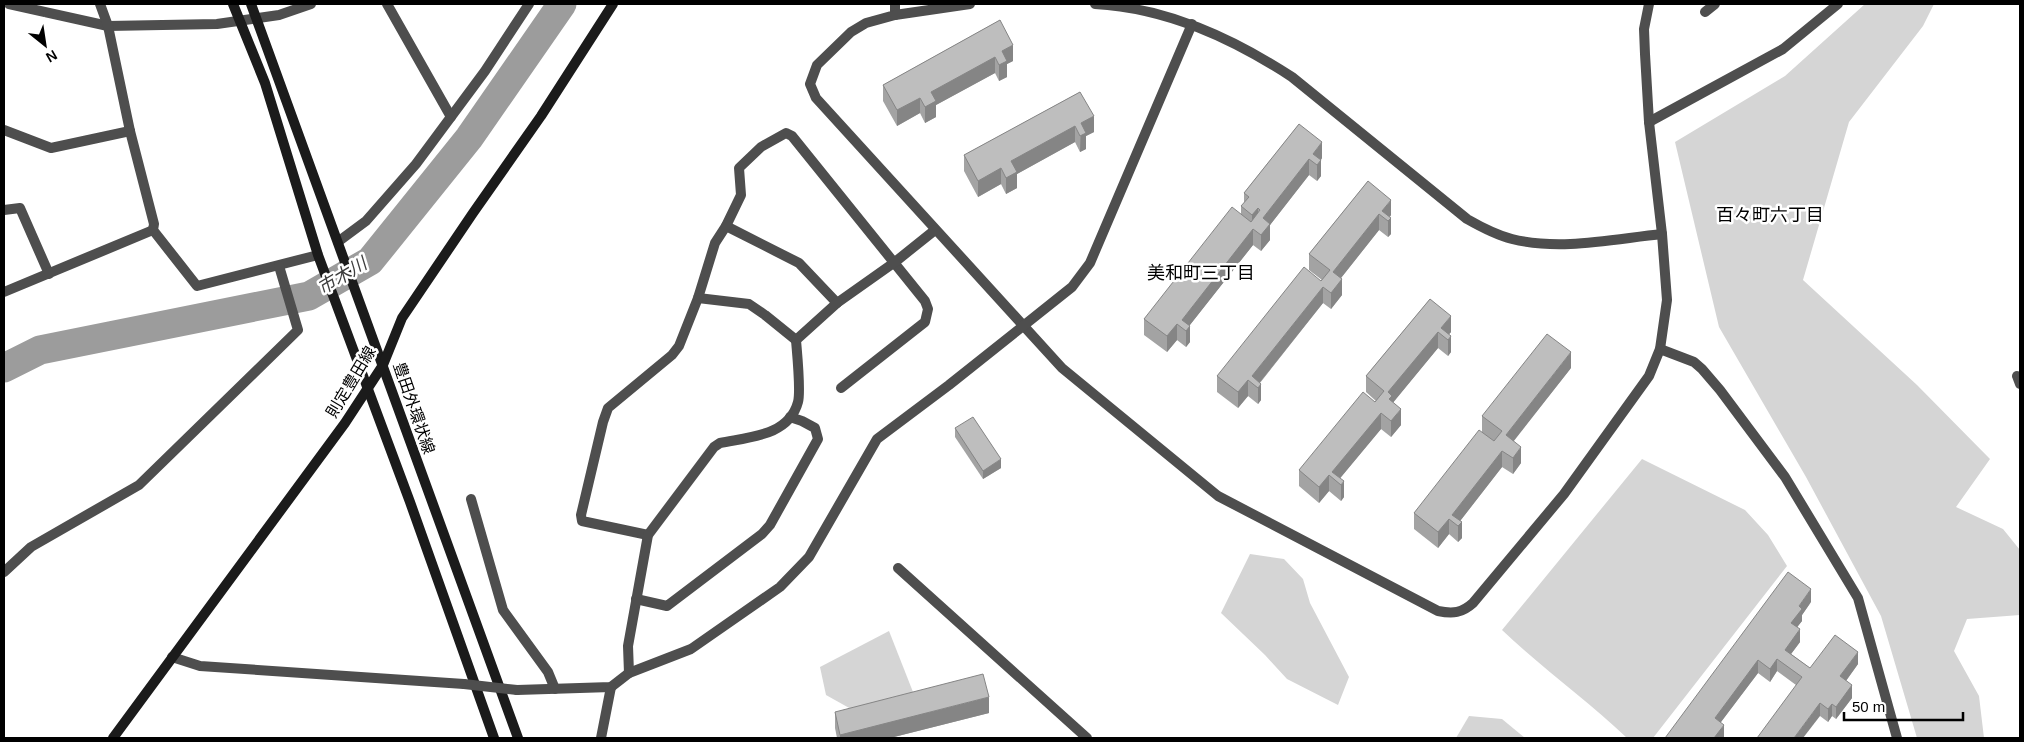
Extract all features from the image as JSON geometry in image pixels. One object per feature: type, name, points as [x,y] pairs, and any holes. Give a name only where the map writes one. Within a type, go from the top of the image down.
[{"type":"street","points":[[8,4],[108,26],[217,24],[278,15],[311,4]]},
{"type":"street","points":[[4,292],[152,230],[154,224],[130,131],[108,26],[100,4]]},
{"type":"street","points":[[233,4],[265,83],[318,255],[410,502],[494,738]]},
{"type":"street","name":"豊田外環状線","points":[[251,4],[518,738]]},
{"type":"street","points":[[387,4],[451,117]]},
{"type":"street","points":[[338,241],[366,221],[416,164],[485,71],[529,4]]},
{"type":"street","name":"則定豊田線","points":[[112,738],[345,423],[382,365],[402,318],[542,116],[613,4]]},
{"type":"street","points":[[895,4],[895,16]]},
{"type":"street","points":[[970,4],[895,16],[866,23],[851,32],[817,65],[810,84],[816,98],[1062,368],[1218,496],[1438,612],[1448,613],[1458,613],[1473,603],[1564,494],[1648,376],[1660,349],[1668,300],[1649,122],[1644,29],[1649,4]]},
{"type":"street","points":[[1095,4],[1139,8],[1192,24],[1245,48],[1292,77],[1467,219],[1481,227],[1512,239],[1554,244],[1662,234]]},
{"type":"street","points":[[1705,12],[1715,4]]},
{"type":"street","points":[[1649,122],[1783,49],[1838,4]]},
{"type":"street","points":[[172,657],[200,666],[464,684],[517,690],[611,687],[629,673],[691,649],[780,587],[809,557],[877,439],[1072,287],[1090,263],[1192,24]]},
{"type":"street","points":[[4,130],[51,148],[130,131]]},
{"type":"street","points":[[648,534],[582,520],[581,514],[608,408],[672,355],[680,346],[698,298],[714,242],[726,226],[741,195],[739,168],[761,147],[786,133],[792,136],[895,262],[925,301],[928,309],[925,322],[841,388]]},
{"type":"street","points":[[4,210],[20,208],[48,274]]},
{"type":"street","points":[[726,226],[800,263],[836,303]]},
{"type":"street","points":[[152,230],[197,286],[318,255]]},
{"type":"street","points":[[629,673],[628,646],[648,534],[714,447],[720,443],[773,431],[782,426],[790,417],[798,401],[796,340],[836,303],[895,262],[935,230]]},
{"type":"street","points":[[4,572],[31,547],[139,485],[298,330],[278,266]]},
{"type":"street","points":[[698,298],[749,304],[796,340]]},
{"type":"street","points":[[1660,349],[1694,362],[1702,369],[1785,477],[1858,598],[1897,738]]},
{"type":"street","points":[[636,599],[667,606],[762,534],[770,525],[818,439],[815,428],[790,417]]},
{"type":"street","points":[[470,500],[503,610],[548,672],[555,689]]},
{"type":"street","points":[[898,568],[1087,738]]},
{"type":"street","points":[[601,738],[611,687]]},
{"type":"shaded area","points":[[1865,4],[1934,4],[1923,26],[1849,122],[1803,280],[1917,385],[1990,459],[1956,507],[2003,529],[2020,550],[2020,615],[1967,619],[1954,651],[1979,696],[1984,738],[1917,738],[1881,616],[1806,477],[1719,327],[1675,142],[1785,76]]},
{"type":"shaded area","points":[[1642,459],[1745,510],[1768,535],[1787,566],[1653,738],[1627,738],[1502,630]]},
{"type":"shaded area","points":[[1250,554],[1284,559],[1303,579],[1310,603],[1349,677],[1338,705],[1287,679],[1221,613]]},
{"type":"shaded area","points":[[889,631],[913,692],[851,709],[826,695],[820,667]]},
{"type":"shaded area","points":[[1469,716],[1502,719],[1525,738],[1456,738]]},
{"type":"building","points":[[1000,20],[1013,45],[1002,51],[1007,61],[999,65],[995,57],[931,92],[936,101],[925,107],[920,98],[897,110],[883,85]]},
{"type":"building","points":[[1080,92],[1094,116],[1081,123],[1086,133],[1080,136],[1075,126],[1011,161],[1017,172],[1006,178],[1001,168],[978,181],[964,155]]},
{"type":"building","points":[[1299,124],[1322,142],[1313,154],[1321,160],[1317,165],[1309,159],[1263,218],[1270,224],[1261,235],[1253,229],[1182,320],[1190,326],[1186,331],[1177,324],[1167,336],[1144,319],[1232,207],[1251,222],[1260,210],[1258,208],[1252,215],[1241,206],[1249,197],[1244,193]]},
{"type":"building","points":[[1368,181],[1391,200],[1382,211],[1391,218],[1388,221],[1379,214],[1333,272],[1342,279],[1331,293],[1323,287],[1252,376],[1261,384],[1258,388],[1248,380],[1238,392],[1217,376],[1304,267],[1321,281],[1330,270],[1309,254]]},
{"type":"building","points":[[1430,299],[1451,316],[1441,328],[1451,336],[1448,340],[1438,332],[1388,392],[1392,396],[1389,399],[1401,409],[1391,421],[1381,413],[1332,472],[1344,481],[1341,485],[1329,475],[1319,487],[1299,470],[1363,392],[1375,402],[1384,391],[1366,376]]},
{"type":"building","points":[[1547,334],[1571,352],[1506,435],[1521,447],[1513,458],[1502,451],[1452,515],[1462,522],[1458,526],[1449,519],[1438,532],[1414,513],[1479,430],[1494,441],[1502,431],[1482,416]]},
{"type":"building","points":[[973,417],[1001,459],[983,471],[955,428]]},
{"type":"building","points":[[1788,572],[1811,589],[1799,606],[1802,609],[1791,623],[1800,629],[1785,650],[1810,668],[1835,635],[1858,652],[1840,676],[1852,685],[1836,707],[1832,704],[1828,709],[1820,703],[1794,738],[1757,738],[1802,677],[1777,659],[1770,669],[1758,660],[1715,718],[1724,725],[1714,738],[1665,738]]},
{"type":"building","points":[[983,674],[989,697],[840,735],[835,712]]},
{"type":"waterway","name":"市木川","points":[[4,368],[40,350],[309,296],[370,261],[469,138],[562,4]]},
{"type":"district","name":"百々町六丁目","points":[[1770,215]]},
{"type":"district","name":"美和町三丁目","points":[[1201,273]]}]
